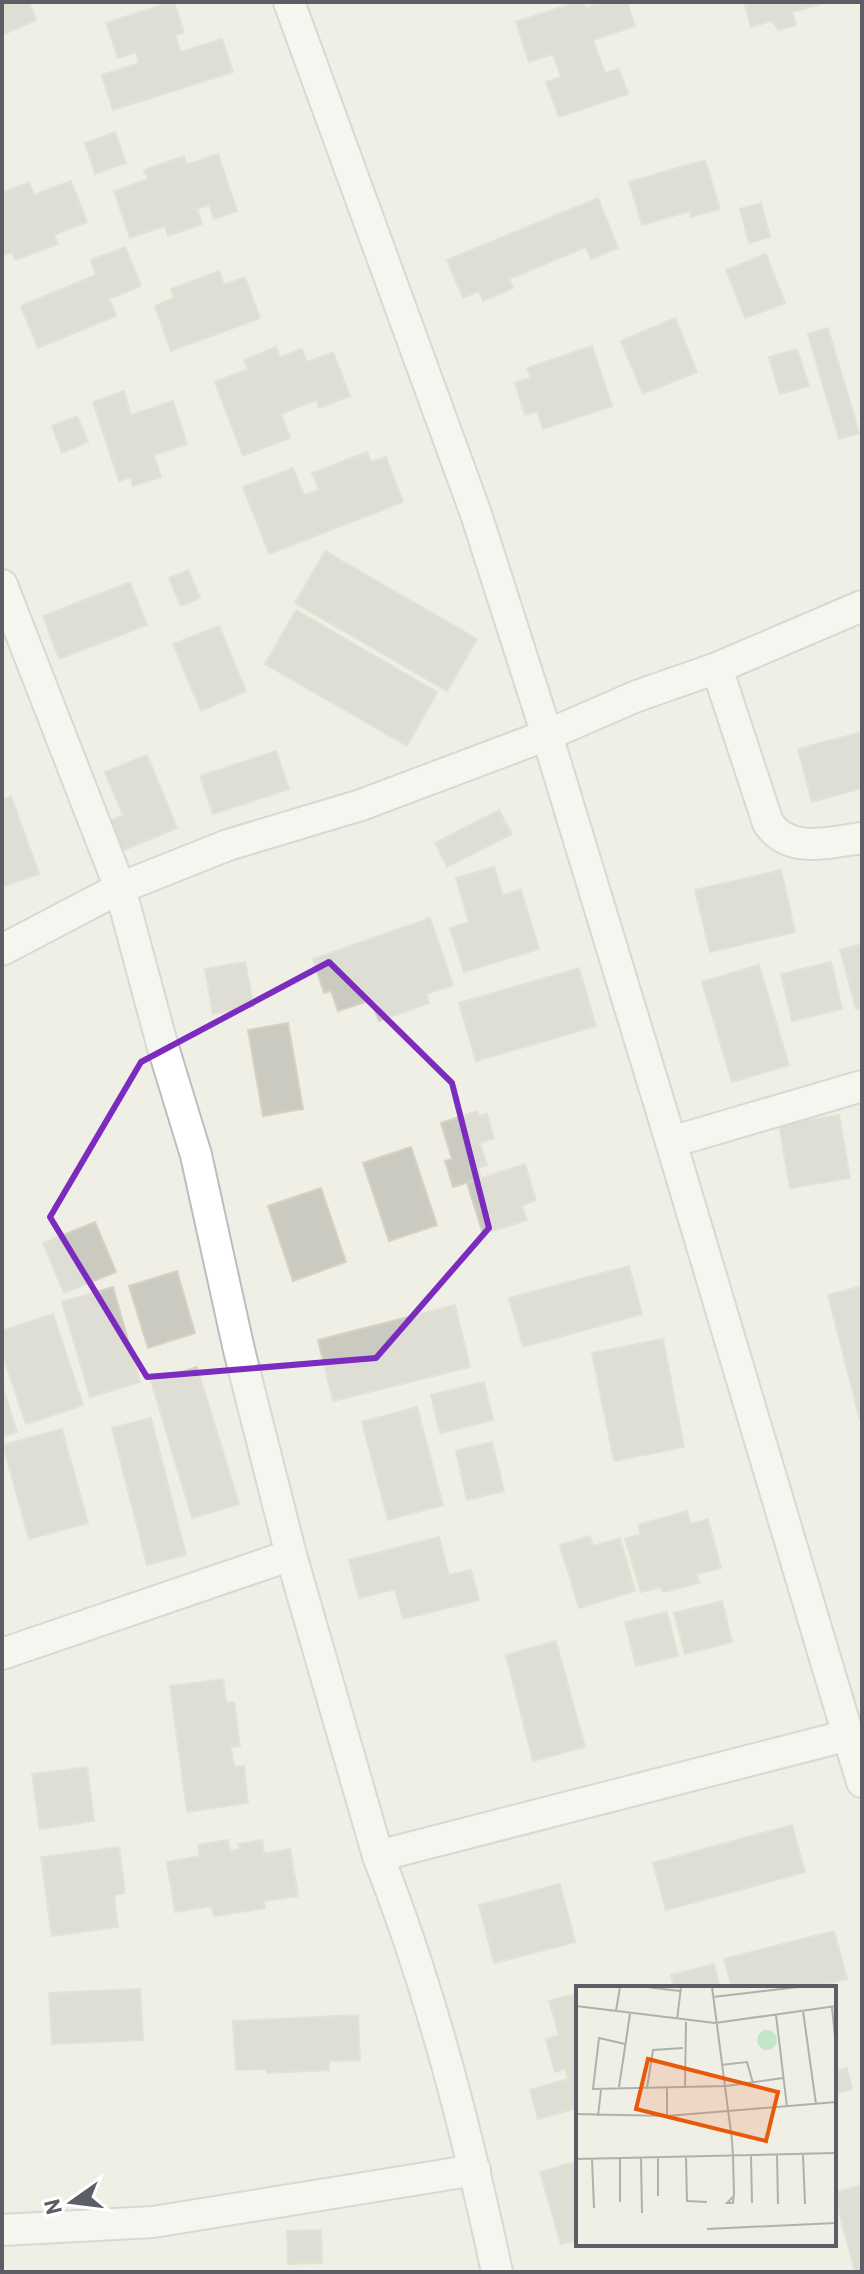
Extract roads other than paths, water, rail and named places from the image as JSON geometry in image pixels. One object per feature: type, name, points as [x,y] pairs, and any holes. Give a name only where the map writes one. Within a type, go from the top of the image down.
[{"type":"street","points":[[289,2],[476,514],[671,1142],[862,1782]]},
{"type":"street","points":[[2,585],[120,888],[196,1155],[239,1350],[291,1555],[378,1856],[427,1999],[475,2170],[497,2272]]},
{"type":"street","points":[[2,950],[120,888],[228,845],[361,805],[547,735],[637,696],[717,668],[862,606]]},
{"type":"street","points":[[717,668],[768,823],[776,835],[800,845],[862,838]]},
{"type":"street","points":[[671,1142],[862,1086]]},
{"type":"street","points":[[2,1654],[291,1555]]},
{"type":"street","points":[[378,1856],[849,1735]]},
{"type":"street","points":[[2,2230],[153,2222],[475,2170]]}]
